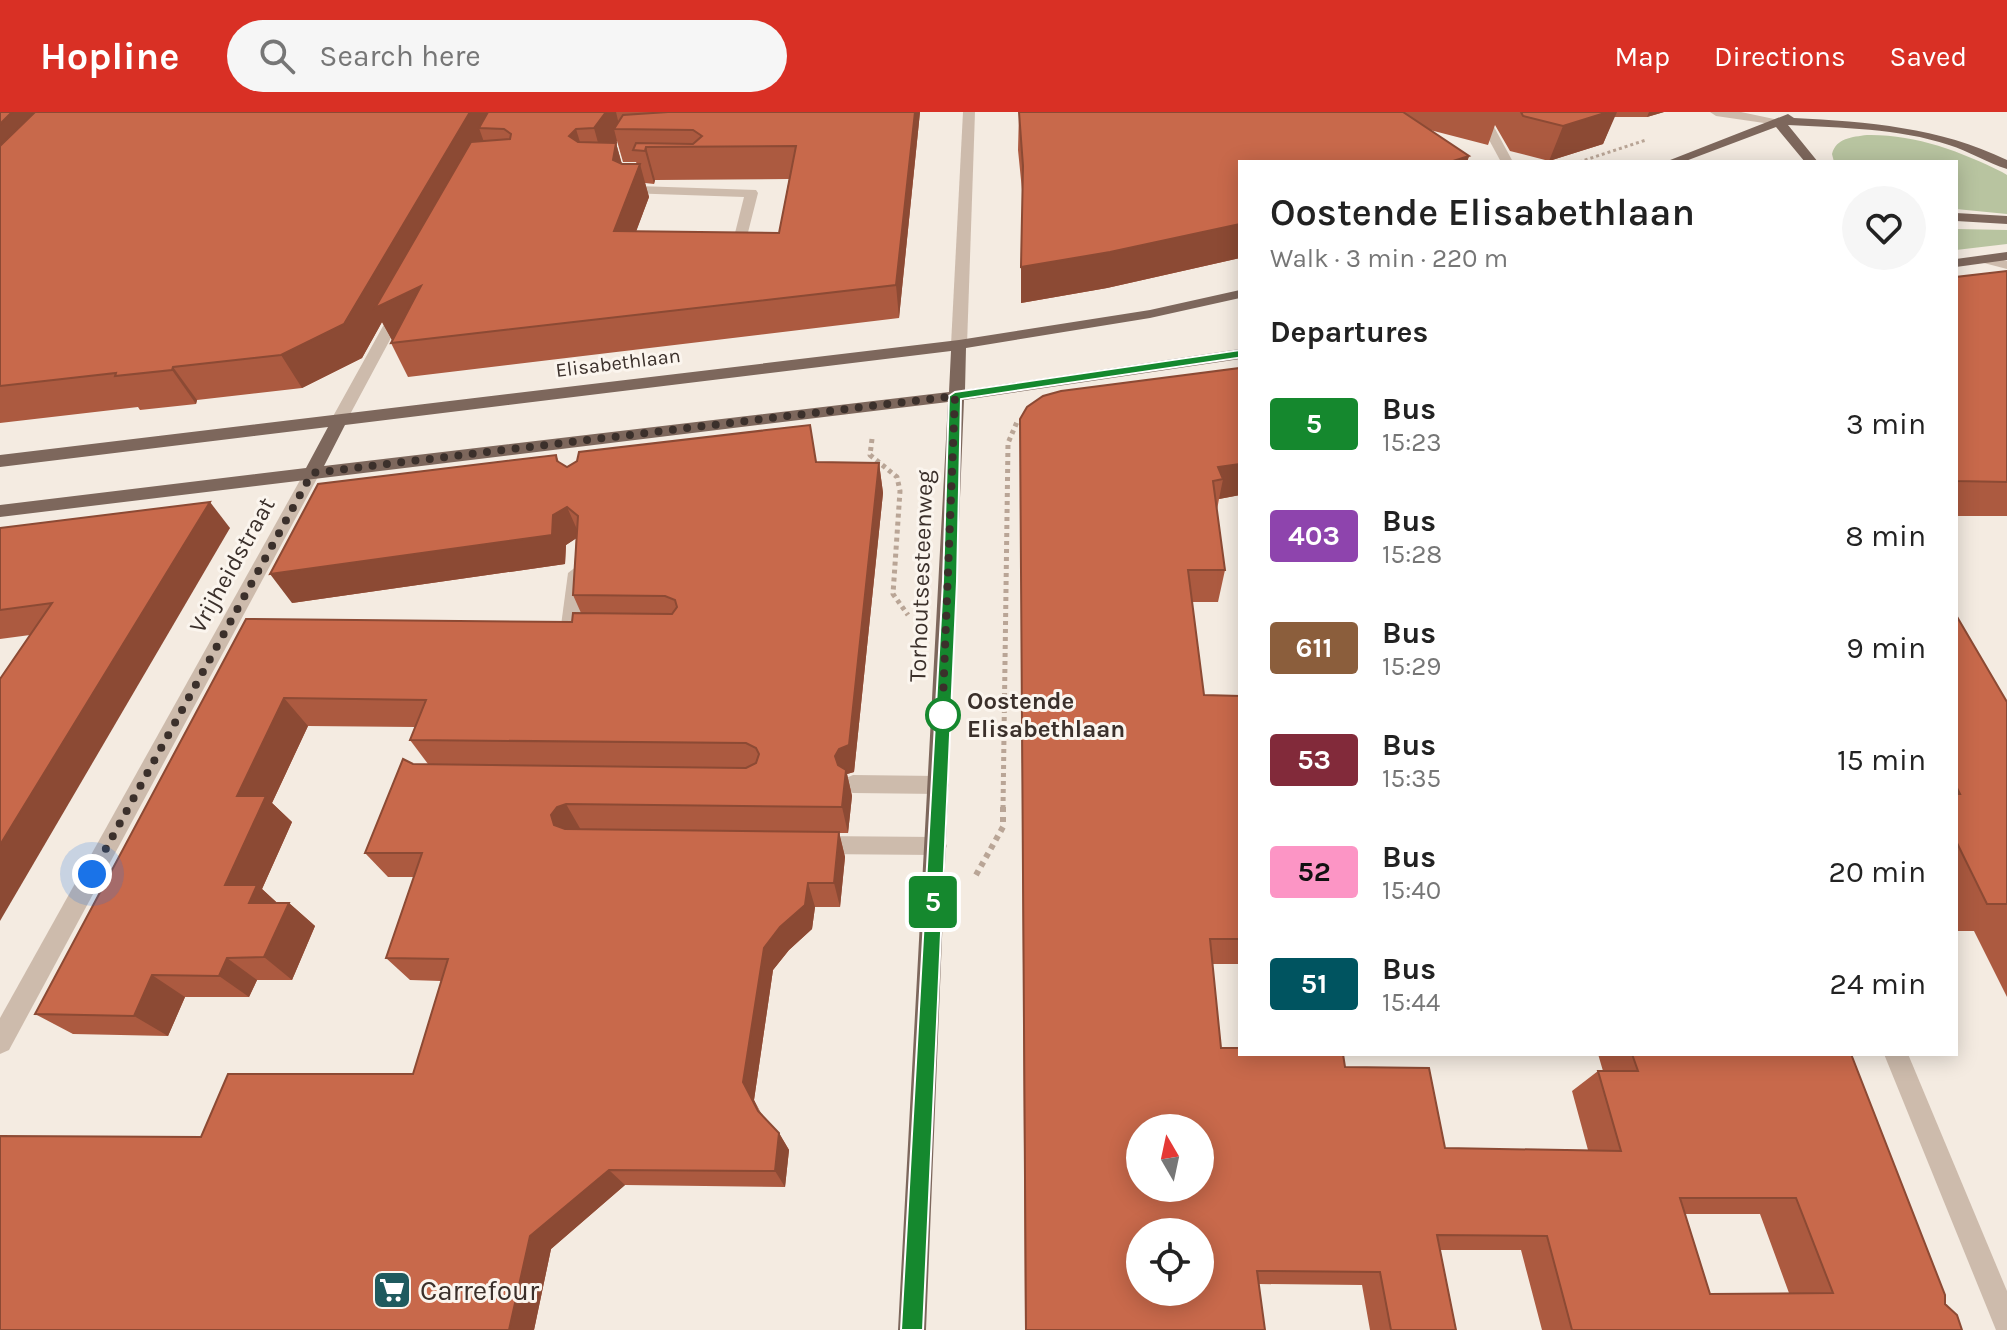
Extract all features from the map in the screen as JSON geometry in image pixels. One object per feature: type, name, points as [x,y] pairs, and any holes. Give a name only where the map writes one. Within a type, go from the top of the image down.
[{"type":"main road","points":[[1677,160],[1807,112]]},
{"type":"main road","points":[[1778,121],[1810,160]]},
{"type":"main road","points":[[1778,121],[1923,132],[1987,154],[2007,165]]},
{"type":"main road","points":[[1958,217],[2007,220]]},
{"type":"main road","points":[[1958,263],[2007,256]]},
{"type":"main road","name":"Elisabethlaan","points":[[0,461],[959,345],[1150,314],[1238,294]]},
{"type":"main road","name":"Torhoutsesteenweg","points":[[912,1330],[959,345]]},
{"type":"main road","points":[[0,511],[312,473],[582,450],[1238,354]]},
{"type":"main road","name":"Vrijheidstraat","points":[[312,473],[339,420]]},
{"type":"street","name":"Torhoutsesteenweg","points":[[959,345],[969,112]]},
{"type":"street","points":[[1480,112],[1506,160]]},
{"type":"street","points":[[1716,112],[1778,121]]},
{"type":"street","points":[[622,168],[636,169],[631,190],[751,193],[736,257]]},
{"type":"street","points":[[1985,259],[2007,265]]},
{"type":"street","name":"Vrijheidstraat","points":[[339,420],[411,288]]},
{"type":"street","name":"Vrijheidstraat","points":[[0,1042],[312,473]]},
{"type":"street","points":[[569,633],[576,598],[578,559]]},
{"type":"street","points":[[853,784],[939,785]]},
{"type":"street","points":[[797,845],[936,846]]},
{"type":"street","points":[[1897,1056],[2007,1324]]},
{"type":"path","points":[[933,918],[975,876],[1003,827],[1008,443],[1020,414]]},
{"type":"path","points":[[872,438],[870,455],[897,477],[900,491],[893,594],[945,665]]},
{"type":"green space","points":[[1885,135],[1936,145],[2002,172],[2007,175],[2007,214],[1958,209],[1958,160],[1834,160],[1832,154],[1837,145],[1845,139]]},
{"type":"green space","points":[[1958,229],[2007,230],[2007,244],[1958,250]]},
{"type":"building","points":[[0,112],[12,112],[0,124]]},
{"type":"building","points":[[35,112],[470,112],[344,324],[281,355],[173,367],[172,370],[0,386],[0,146]]},
{"type":"building","points":[[488,112],[606,112],[594,128],[576,129],[569,136],[578,142],[616,143],[613,160],[622,164],[640,164],[614,231],[779,233],[796,146],[646,147],[645,151],[633,150],[636,143],[693,144],[702,136],[693,130],[614,129],[623,115],[668,112],[915,112],[896,285],[391,343],[421,286],[375,308],[471,142],[510,139],[511,134],[504,129],[479,128]]},
{"type":"building","points":[[1019,112],[1403,112],[1469,156],[1456,160],[1238,160],[1238,224],[1110,252],[1021,267],[1023,166]]},
{"type":"building","points":[[1521,112],[1608,112],[1563,126],[1523,116]]},
{"type":"building","points":[[2007,271],[2007,482],[1958,481],[1958,277]]},
{"type":"building","points":[[1238,368],[1238,464],[1218,467],[1223,479],[1213,481],[1225,570],[1188,570],[1204,695],[1238,696],[1238,939],[1210,939],[1221,1048],[1238,1048],[1238,1056],[1343,1056],[1345,1067],[1429,1068],[1445,1148],[1621,1151],[1598,1071],[1638,1071],[1633,1056],[1852,1056],[1945,1295],[1945,1304],[1957,1315],[1962,1330],[1572,1330],[1547,1236],[1437,1235],[1456,1330],[1391,1330],[1380,1272],[1257,1271],[1265,1330],[1026,1330],[1020,419],[1027,407],[1043,396],[1061,391]],"holes":[[[1680,1198],[1796,1198],[1833,1293],[1710,1294]]]},
{"type":"building","points":[[810,425],[816,462],[879,463],[849,745],[839,749],[835,756],[838,765],[846,770],[842,807],[566,804],[557,807],[551,815],[554,825],[565,829],[839,832],[834,883],[808,883],[805,905],[780,927],[764,948],[743,1082],[758,1111],[779,1133],[775,1171],[609,1170],[530,1236],[509,1330],[0,1330],[0,1136],[201,1137],[228,1074],[413,1074],[448,959],[386,958],[422,853],[365,853],[403,759],[413,764],[746,768],[756,763],[759,754],[756,748],[746,743],[410,740],[426,700],[284,698],[237,796],[266,796],[225,885],[257,885],[249,903],[289,903],[264,957],[227,958],[219,976],[152,975],[134,1016],[35,1014],[246,619],[572,622],[573,613],[672,614],[677,607],[675,600],[665,596],[573,595],[578,516],[567,507],[553,515],[552,535],[270,574],[318,484],[556,455],[557,461],[567,467],[577,461],[579,452]]},
{"type":"building","points":[[210,502],[0,845],[0,679],[52,603],[0,610],[0,528]]},
{"type":"building","points":[[1958,618],[2007,702],[2007,904],[1987,904],[1958,845]]},
{"type":"bus line","name":"5","points":[[912,1330],[950,581],[955,396],[1238,354]]},
{"type":"place","name":"Oostende Elisabethlaan","points":[[943,715]]},
{"type":"place","name":"Carrefour","points":[[392,1290]]},
{"type":"route","points":[[92,874],[312,473],[955,396],[942,725],[943,715]]}]
